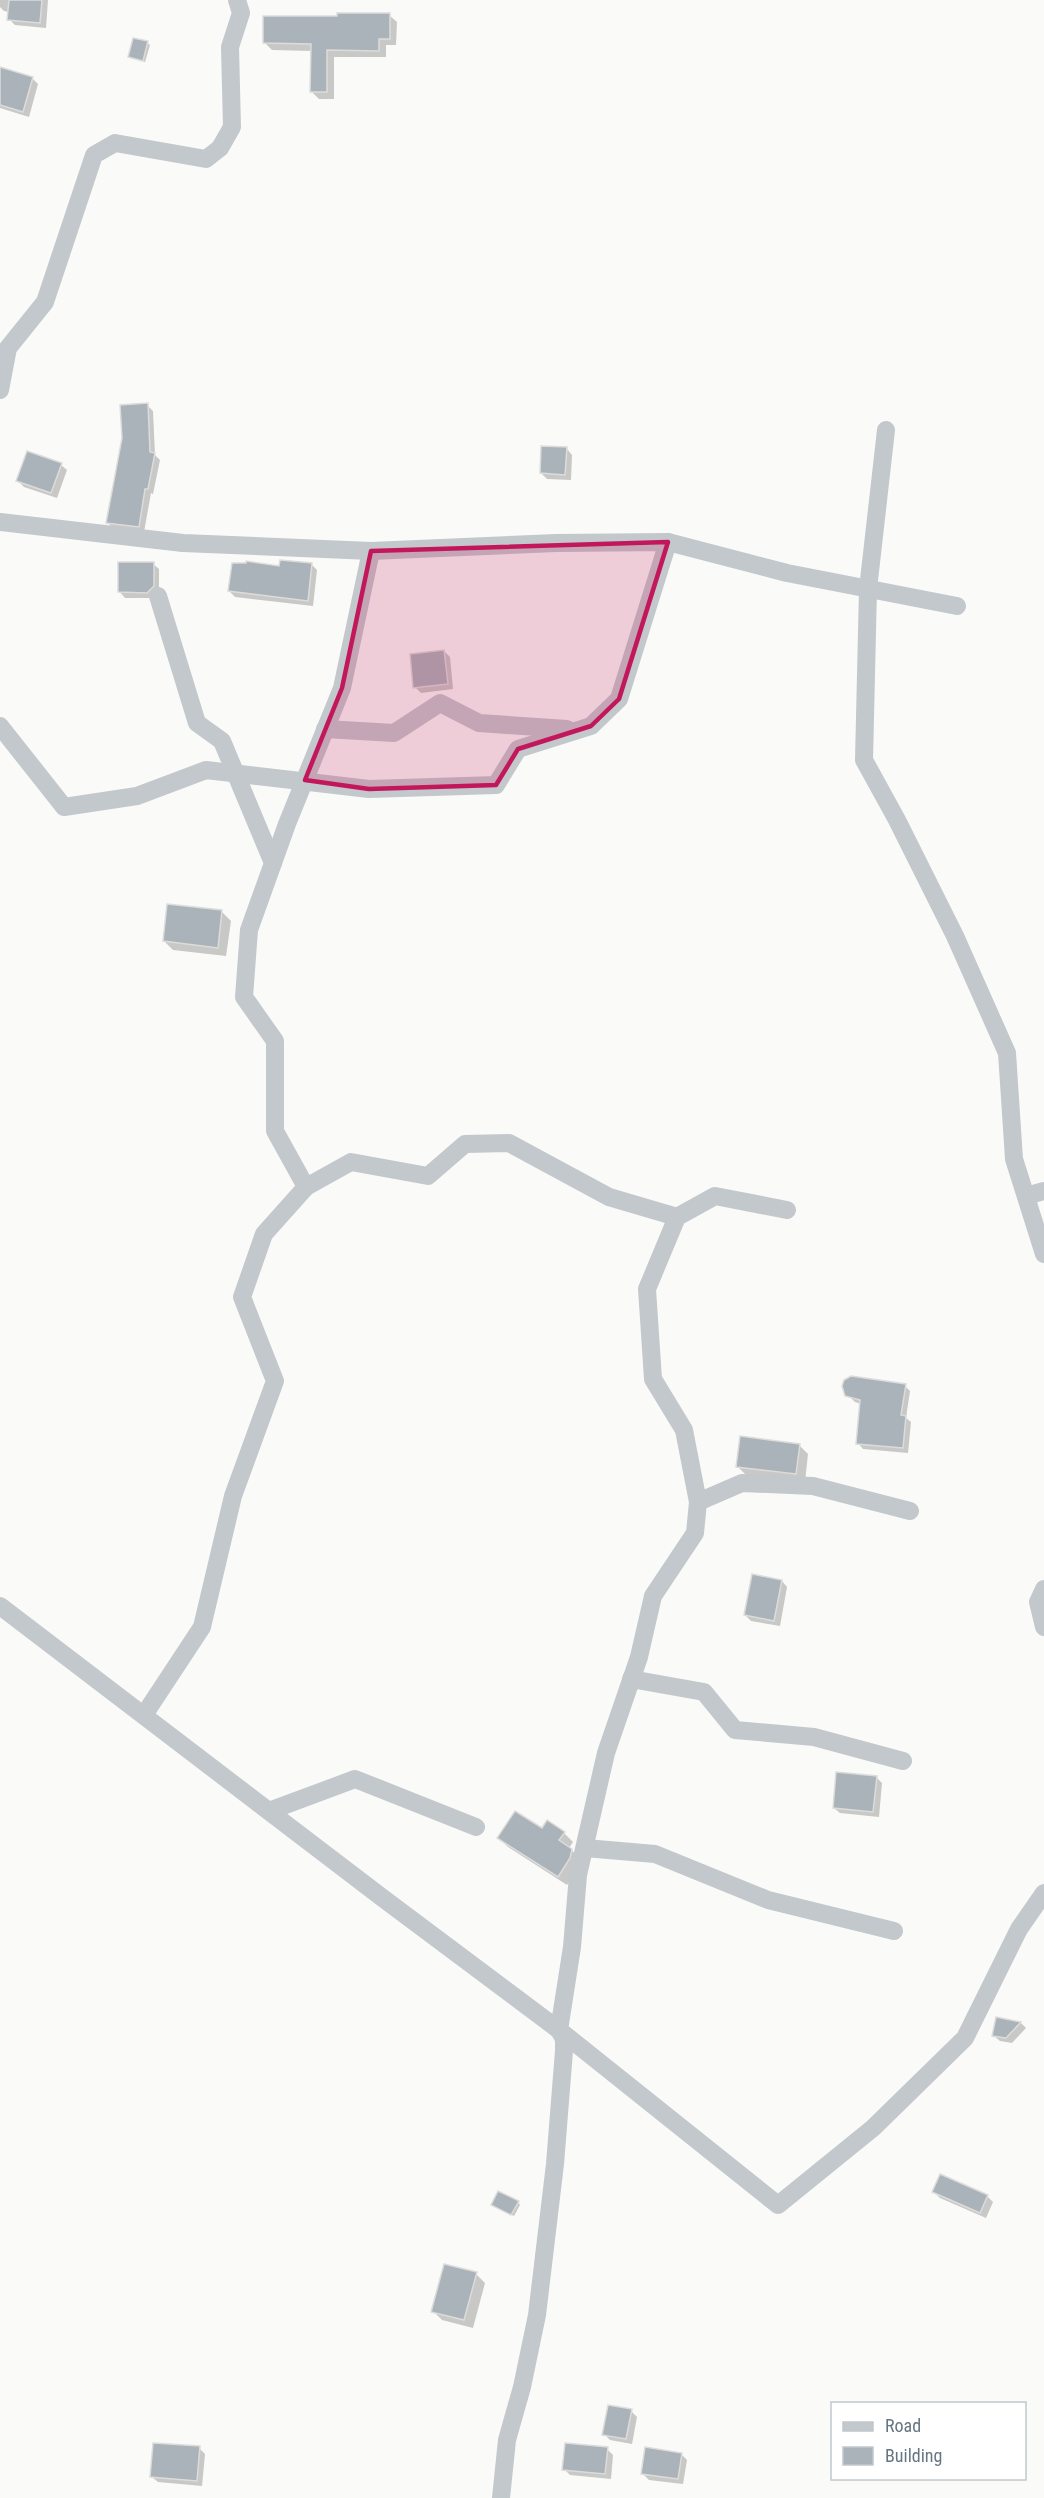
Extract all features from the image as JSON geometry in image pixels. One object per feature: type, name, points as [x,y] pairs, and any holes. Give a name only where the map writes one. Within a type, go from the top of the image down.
[{"type":"street","points":[[0,390],[8,348],[45,302],[94,155],[115,143],[206,159],[220,148],[232,127],[230,47],[241,13],[237,0]]},
{"type":"street","points":[[886,429],[868,589],[864,760],[897,819],[955,936],[1007,1053],[1014,1159],[1044,1254]]},
{"type":"street","points":[[0,522],[183,543],[371,551],[556,543],[668,542],[787,573],[957,606]]},
{"type":"street","points":[[0,726],[64,807],[137,796],[206,770],[369,789],[496,784],[518,749],[591,726],[619,699],[668,542]]},
{"type":"street","points":[[306,1187],[274,1131],[274,1041],[243,997],[249,930],[342,687],[371,551]]},
{"type":"street","points":[[158,596],[197,723],[222,741],[273,863]]},
{"type":"street","points":[[325,729],[394,733],[440,703],[479,723],[578,730]]},
{"type":"street","points":[[144,1715],[202,1627],[234,1496],[274,1381],[242,1297],[264,1234],[306,1187],[351,1162],[428,1176],[465,1144],[509,1143],[609,1197],[677,1217]]},
{"type":"street","points":[[1026,1196],[1044,1191]]},
{"type":"street","points":[[501,2498],[507,2440],[522,2387],[537,2315],[555,2164],[564,2051],[564,2039],[559,2030],[572,1947],[578,1875],[606,1753],[639,1657],[653,1596],[695,1533],[698,1502],[684,1430],[653,1379],[647,1289],[677,1217],[715,1196],[787,1210]]},
{"type":"street","points":[[698,1502],[742,1483],[813,1486],[910,1511]]},
{"type":"street","points":[[1044,1589],[1038,1602],[1044,1626]]},
{"type":"street","points":[[0,1606],[559,2030],[778,2205],[873,2128],[965,2038],[1019,1929],[1044,1893]]},
{"type":"street","points":[[632,1679],[704,1692],[735,1730],[814,1737],[903,1761]]},
{"type":"street","points":[[269,1811],[355,1779],[476,1827]]},
{"type":"street","points":[[585,1848],[655,1854],[768,1900],[894,1931]]},
{"type":"highlighted area","points":[[668,542],[619,699],[591,726],[518,749],[496,785],[369,789],[305,780],[342,688],[371,551]]},
{"type":"building","points":[[9,0],[42,0],[40,23],[7,20]]},
{"type":"building","points":[[337,13],[390,13],[390,39],[379,39],[379,51],[327,50],[327,92],[310,92],[311,44],[263,43],[263,16],[337,16]]},
{"type":"building","points":[[133,38],[148,41],[143,61],[128,57]]},
{"type":"building","points":[[0,67],[33,77],[23,112],[0,105]]},
{"type":"building","points":[[148,403],[150,452],[155,453],[148,489],[145,489],[139,527],[106,523],[122,438],[120,405]]},
{"type":"building","points":[[541,446],[567,447],[565,475],[540,473]]},
{"type":"building","points":[[27,451],[62,463],[51,493],[16,481]]},
{"type":"building","points":[[280,560],[312,563],[308,601],[228,591],[232,563],[246,563],[246,561],[279,566]]},
{"type":"building","points":[[118,562],[154,562],[154,586],[147,593],[118,592]]},
{"type":"building","points":[[444,650],[448,684],[413,688],[410,654]]},
{"type":"building","points":[[167,904],[222,910],[218,948],[163,941]]},
{"type":"building","points":[[851,1376],[906,1384],[901,1415],[906,1416],[903,1448],[856,1444],[860,1400],[845,1396],[842,1386],[844,1380]]},
{"type":"building","points":[[740,1436],[800,1444],[796,1474],[736,1467]]},
{"type":"building","points":[[752,1574],[782,1580],[774,1621],[744,1615]]},
{"type":"building","points":[[836,1772],[877,1776],[873,1812],[833,1808]]},
{"type":"building","points":[[515,1811],[542,1828],[547,1820],[565,1832],[559,1840],[572,1849],[570,1858],[558,1877],[497,1838]]},
{"type":"building","points":[[996,2017],[1021,2022],[1006,2038],[992,2036]]},
{"type":"building","points":[[940,2174],[988,2195],[980,2213],[932,2192]]},
{"type":"building","points":[[498,2191],[519,2201],[511,2215],[491,2205]]},
{"type":"building","points":[[444,2264],[477,2272],[464,2320],[431,2312]]},
{"type":"building","points":[[608,2405],[632,2409],[626,2439],[602,2435]]},
{"type":"building","points":[[153,2443],[200,2446],[197,2481],[150,2477]]},
{"type":"building","points":[[565,2443],[608,2447],[605,2474],[562,2470]]},
{"type":"building","points":[[645,2447],[682,2453],[678,2479],[641,2474]]}]
